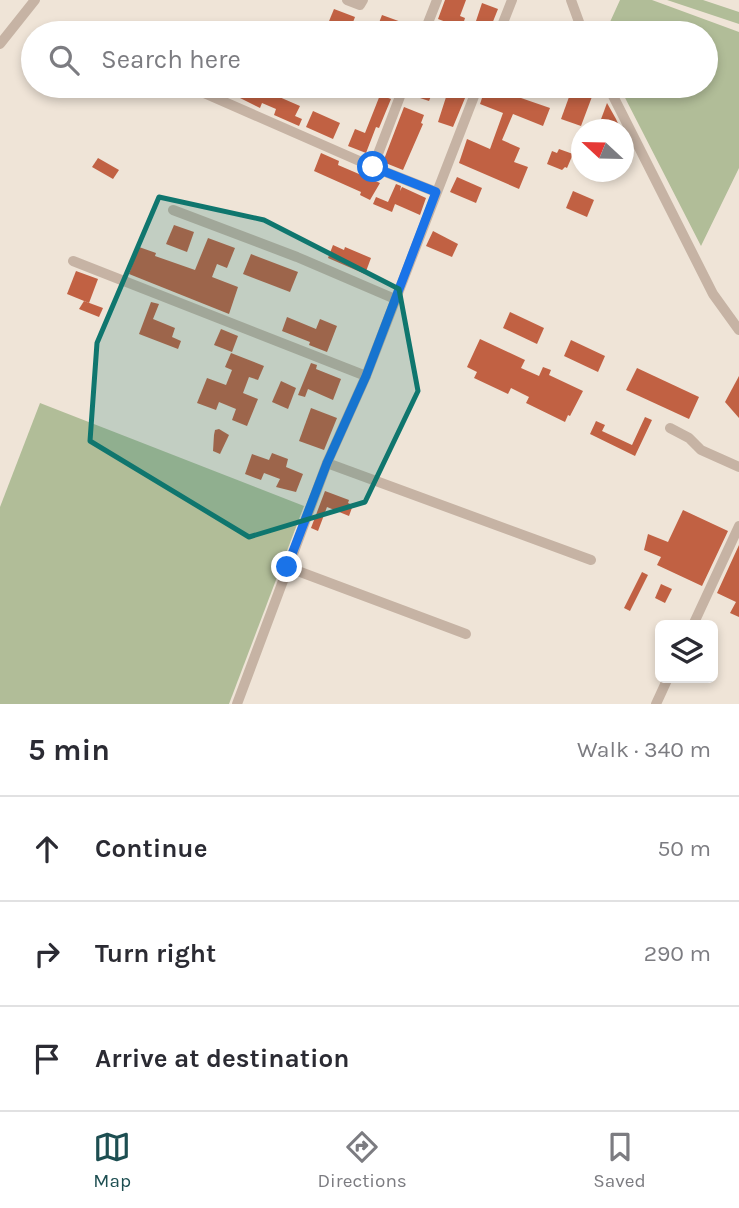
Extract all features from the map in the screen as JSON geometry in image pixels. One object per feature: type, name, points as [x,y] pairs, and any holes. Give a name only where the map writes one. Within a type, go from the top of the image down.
[{"type":"street","points":[[0,44],[35,0]]},
{"type":"street","points":[[347,0],[360,5],[362,0]]},
{"type":"street","points":[[429,21],[437,0]]},
{"type":"street","points":[[504,21],[512,0]]},
{"type":"street","points":[[571,0],[579,21]]},
{"type":"street","points":[[215,98],[436,192]]},
{"type":"street","points":[[373,167],[399,98]]},
{"type":"street","points":[[237,704],[327,463],[366,376],[473,98]]},
{"type":"street","points":[[614,98],[713,294],[739,330]]},
{"type":"street","points":[[173,210],[297,257],[395,299]]},
{"type":"street","points":[[73,261],[366,376]]},
{"type":"street","points":[[670,428],[689,438],[701,450],[739,467]]},
{"type":"street","points":[[327,463],[591,560]]},
{"type":"street","points":[[695,620],[739,526]]},
{"type":"street","points":[[287,567],[466,634]]},
{"type":"street","points":[[656,704],[666,683]]},
{"type":"highlighted area","points":[[159,197],[264,220],[399,289],[418,391],[365,502],[249,537],[90,441],[97,343]]},
{"type":"green space","points":[[620,0],[652,0],[709,21],[610,21]]},
{"type":"green space","points":[[667,0],[703,0],[739,12],[739,24]]},
{"type":"green space","points":[[718,24],[739,32],[739,168],[701,246],[625,98],[718,98]]},
{"type":"green space","points":[[40,403],[304,506],[229,704],[0,704],[0,507]]},
{"type":"building","points":[[445,0],[466,0],[460,16],[465,18],[464,21],[438,19]]},
{"type":"building","points":[[482,3],[498,9],[493,21],[476,21]]},
{"type":"building","points":[[334,9],[355,17],[354,21],[329,21]]},
{"type":"building","points":[[382,15],[398,21],[380,21]]},
{"type":"building","points":[[240,98],[282,98],[300,106],[295,116],[302,119],[299,126],[274,115],[276,109],[262,103],[260,108]]},
{"type":"building","points":[[379,98],[391,99],[366,153],[348,146],[355,129],[365,133]]},
{"type":"building","points":[[446,98],[465,98],[453,127],[438,122]]},
{"type":"building","points":[[482,98],[521,98],[550,108],[543,126],[513,114],[502,140],[520,148],[514,162],[528,167],[519,189],[459,163],[467,139],[490,149],[503,113],[480,104]]},
{"type":"building","points":[[569,98],[592,98],[584,119],[571,119],[571,122],[561,119]]},
{"type":"building","points":[[607,103],[616,119],[601,119]]},
{"type":"building","points":[[404,107],[424,115],[423,124],[403,170],[383,162]]},
{"type":"building","points":[[313,111],[340,123],[333,139],[306,127]]},
{"type":"building","points":[[559,149],[571,153],[567,168],[562,170],[547,164],[552,151],[557,153]]},
{"type":"building","points":[[321,153],[339,161],[338,165],[380,183],[370,200],[360,195],[361,192],[314,171]]},
{"type":"building","points":[[98,158],[119,170],[113,179],[92,167]]},
{"type":"building","points":[[457,177],[482,188],[476,203],[450,192]]},
{"type":"building","points":[[396,184],[401,186],[400,191],[402,187],[426,198],[420,215],[395,204],[392,212],[373,204],[376,197],[388,202]]},
{"type":"building","points":[[573,191],[594,200],[587,217],[566,208]]},
{"type":"building","points":[[174,225],[194,232],[187,252],[166,244]]},
{"type":"building","points":[[433,231],[458,244],[452,257],[426,246]]},
{"type":"building","points":[[208,238],[235,248],[227,268],[217,264],[212,277],[238,287],[229,314],[129,274],[139,247],[156,253],[155,256],[195,270]]},
{"type":"building","points":[[333,245],[371,258],[365,274],[328,258]]},
{"type":"building","points":[[251,254],[298,272],[290,292],[243,274]]},
{"type":"building","points":[[76,271],[98,279],[89,303],[67,294]]},
{"type":"building","points":[[84,301],[103,308],[99,317],[79,309]]},
{"type":"building","points":[[151,302],[159,304],[153,319],[175,328],[172,337],[181,341],[178,349],[139,334]]},
{"type":"building","points":[[510,312],[544,328],[537,344],[503,328]]},
{"type":"building","points":[[287,317],[316,329],[320,319],[337,326],[327,352],[282,331]]},
{"type":"building","points":[[221,329],[238,336],[232,352],[214,345]]},
{"type":"building","points":[[480,339],[525,360],[521,368],[539,376],[543,367],[551,370],[549,375],[583,391],[565,422],[526,403],[529,397],[511,388],[508,394],[474,378],[477,372],[467,367]]},
{"type":"building","points":[[571,340],[605,356],[598,372],[564,356]]},
{"type":"building","points":[[231,353],[264,366],[258,380],[249,377],[243,393],[258,399],[247,426],[232,420],[236,409],[219,402],[216,410],[197,403],[207,378],[226,385],[232,370],[225,367]]},
{"type":"building","points":[[311,363],[317,365],[316,369],[341,379],[333,400],[308,389],[305,397],[298,395]]},
{"type":"building","points":[[637,368],[699,397],[689,419],[626,390]]},
{"type":"building","points":[[739,376],[739,418],[725,402]]},
{"type":"building","points":[[281,381],[296,388],[288,409],[272,402]]},
{"type":"building","points":[[311,408],[337,418],[324,450],[299,441]]},
{"type":"building","points":[[645,417],[652,420],[635,456],[590,434],[596,421],[605,425],[602,431],[632,445]]},
{"type":"building","points":[[219,429],[229,435],[220,454],[213,451],[215,430]]},
{"type":"building","points":[[272,453],[288,459],[286,467],[303,474],[296,492],[276,487],[280,479],[264,473],[261,480],[245,474],[252,454],[269,460]]},
{"type":"building","points":[[325,491],[349,500],[348,503],[353,505],[349,516],[327,507],[318,531],[311,528]]},
{"type":"building","points":[[683,510],[728,531],[702,586],[657,565],[661,557],[644,550],[648,534],[668,542]]},
{"type":"building","points":[[739,545],[739,617],[730,613],[736,602],[717,593]]},
{"type":"building","points":[[642,572],[648,575],[630,611],[624,608]]},
{"type":"building","points":[[661,584],[672,589],[665,603],[655,598]]},
{"type":"route","points":[[287,567],[327,463],[366,376],[436,192],[373,167]]}]
